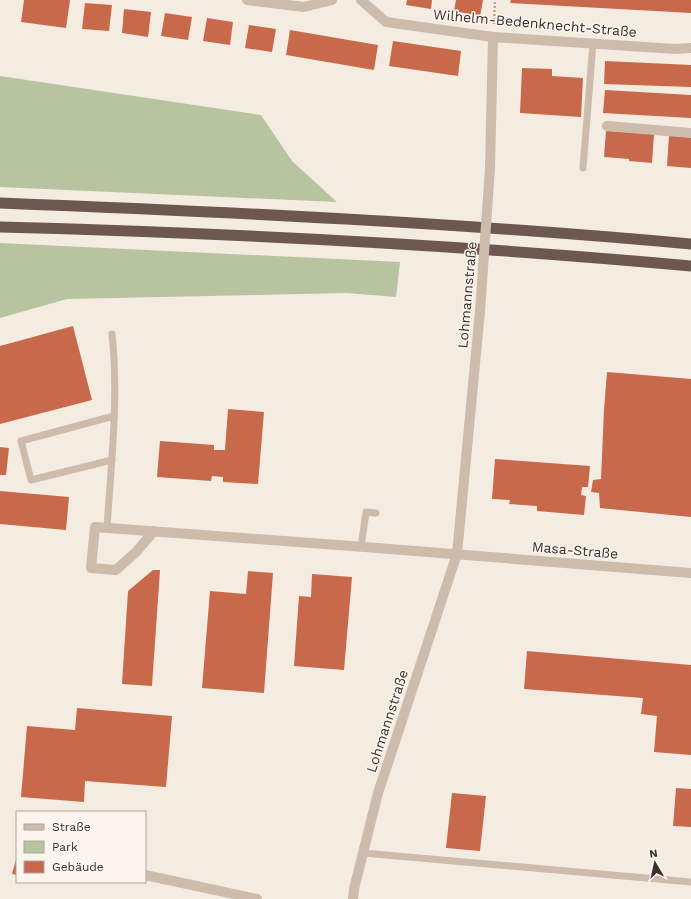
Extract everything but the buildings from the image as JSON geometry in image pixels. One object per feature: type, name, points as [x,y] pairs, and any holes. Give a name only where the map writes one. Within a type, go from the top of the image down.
[{"type":"highway","points":[[0,203],[275,215],[602,236],[691,244]]},
{"type":"highway","points":[[0,227],[299,238],[606,258],[691,266]]},
{"type":"street","points":[[247,0],[304,3],[332,0]]},
{"type":"street","name":"Wilhelm-Bedenknecht-Straße","points":[[361,0],[386,22],[494,36],[675,49],[691,48]]},
{"type":"street","name":"Lohmannstraße","points":[[353,899],[378,793],[457,554],[480,311],[490,168],[494,36]]},
{"type":"street","points":[[607,126],[691,133]]},
{"type":"street","points":[[154,532],[136,552],[116,570],[90,568],[95,527],[457,554]]},
{"type":"street","name":"Masa-Straße","points":[[457,554],[691,573]]},
{"type":"street","points":[[146,875],[257,899]]},
{"type":"lane","points":[[583,168],[593,43]]},
{"type":"lane","points":[[107,528],[112,460],[115,381],[112,334]]},
{"type":"lane","points":[[112,460],[31,480],[20,441],[114,416]]},
{"type":"lane","points":[[361,547],[366,512],[376,513]]},
{"type":"lane","points":[[363,853],[691,882]]},
{"type":"path","points":[[494,36],[495,0]]},
{"type":"green space","points":[[0,76],[261,115],[292,161],[337,202],[0,187]]},
{"type":"green space","points":[[0,243],[400,262],[396,297],[347,293],[67,299],[0,318]]}]
